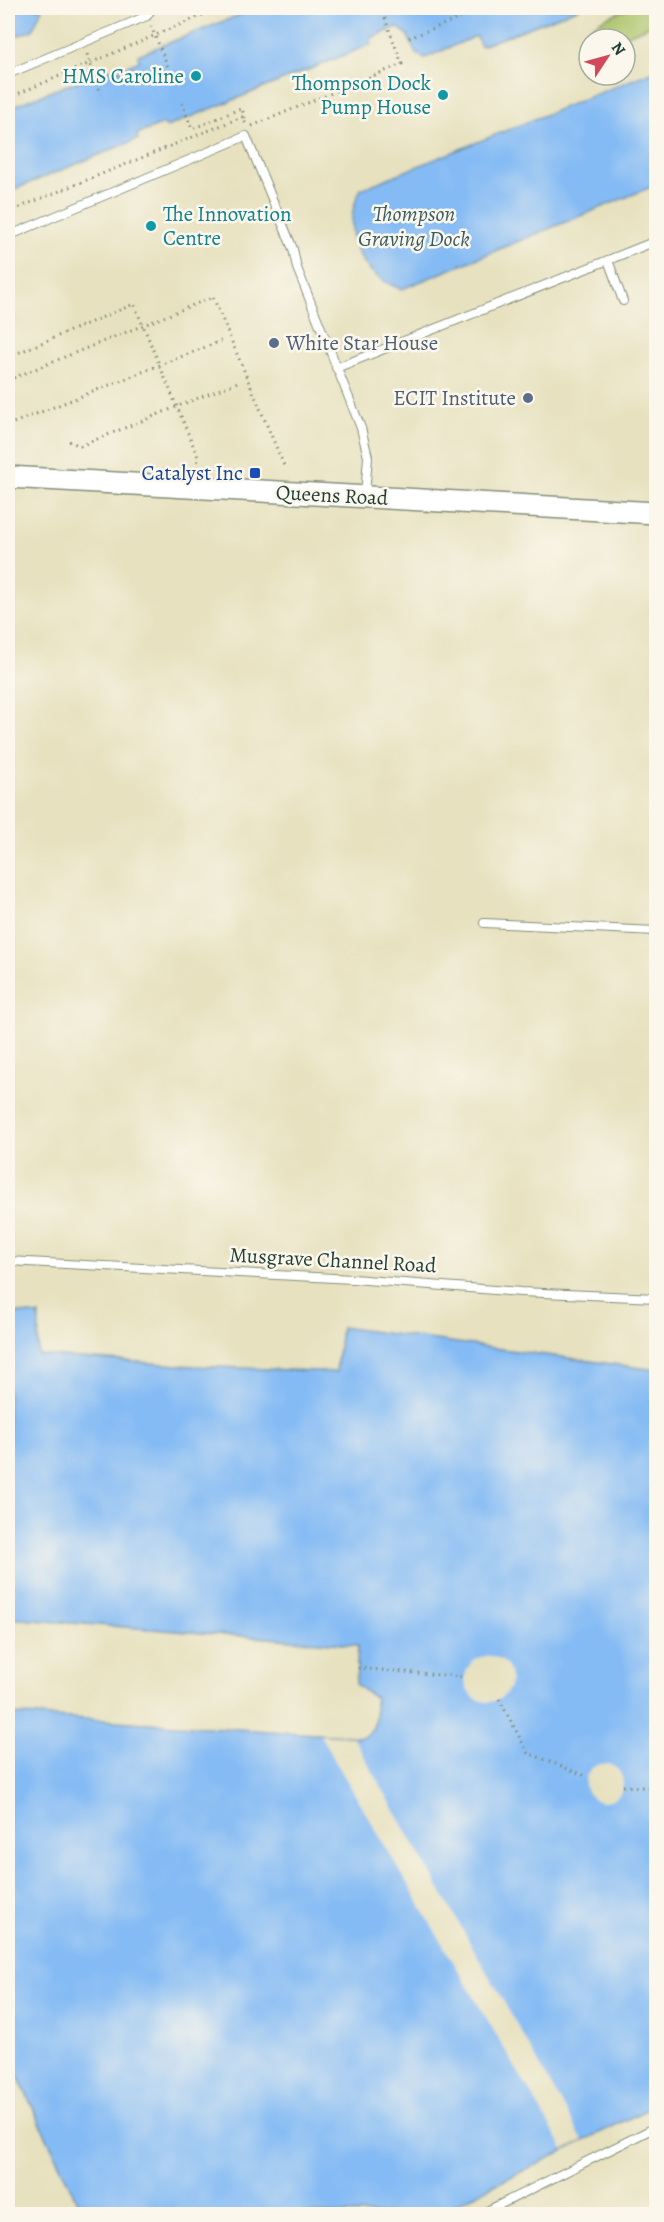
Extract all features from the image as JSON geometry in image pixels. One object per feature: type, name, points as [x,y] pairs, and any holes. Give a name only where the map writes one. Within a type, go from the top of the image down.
[{"type":"street","name":"Queens Road","points":[[8,477],[657,513]]},
{"type":"lane","points":[[8,75],[147,16],[152,8]]},
{"type":"lane","points":[[8,236],[246,136],[293,249],[297,268],[361,428],[368,457],[365,496]]},
{"type":"lane","points":[[336,368],[657,240]]},
{"type":"lane","points":[[608,260],[622,301]]},
{"type":"lane","points":[[484,923],[657,931]]},
{"type":"lane","name":"Musgrave Channel Road","points":[[8,1261],[330,1277],[657,1298]]},
{"type":"lane","points":[[481,2214],[657,2127]]},
{"type":"path","points":[[8,98],[219,8]]},
{"type":"path","points":[[248,128],[402,64],[381,8]]},
{"type":"path","points":[[409,38],[485,8]]},
{"type":"path","points":[[147,16],[168,67]]},
{"type":"path","points":[[84,44],[101,94]]},
{"type":"path","points":[[182,102],[192,129],[242,109],[248,128]]},
{"type":"path","points":[[8,212],[242,117],[248,128]]},
{"type":"path","points":[[8,380],[213,297],[285,468]]},
{"type":"path","points":[[8,357],[134,304],[198,458],[195,488]]},
{"type":"path","points":[[8,425],[221,341]]},
{"type":"path","points":[[69,441],[80,446],[238,382]]},
{"type":"path","points":[[358,1668],[464,1677]]},
{"type":"path","points":[[500,1699],[528,1753],[586,1776]]},
{"type":"path","points":[[623,1786],[657,1788]]},
{"type":"green space","points":[[629,8],[656,8],[656,23],[637,31],[637,27],[592,27],[607,17]]},
{"type":"water","points":[[8,8],[42,8],[33,30],[8,39]]},
{"type":"water","points":[[257,8],[580,8],[481,46],[476,36],[425,58],[416,54],[407,34],[397,27],[371,38],[372,44],[166,127],[164,124],[137,134],[138,139],[10,191],[8,187],[8,108],[109,69],[112,73],[139,61],[138,55]]},
{"type":"water","name":"Thompson Graving Dock","points":[[656,70],[656,185],[402,289],[374,274],[364,262],[353,235],[352,220],[361,189],[614,87],[637,87],[637,78]]},
{"type":"water","points":[[8,1312],[39,1315],[38,1355],[193,1366],[336,1372],[341,1327],[656,1370],[656,2105],[436,2214],[83,2214],[8,2055],[8,1714],[362,1737],[374,1726],[375,1698],[356,1685],[358,1645],[8,1618]]},
{"type":"pier","points":[[488,1656],[504,1663],[511,1679],[504,1695],[488,1702],[472,1695],[465,1679],[472,1663]]},
{"type":"pier","points":[[320,1735],[353,1737],[583,2141],[564,2150]]},
{"type":"pier","points":[[604,1764],[618,1769],[623,1783],[618,1797],[604,1802],[590,1797],[585,1783],[590,1769]]},
{"type":"place","name":"HMS Caroline","points":[[196,76]]},
{"type":"place","name":"Thompson Dock Pump House","points":[[443,95]]},
{"type":"place","name":"The Innovation Centre","points":[[151,226]]},
{"type":"place","name":"White Star House","points":[[274,343]]},
{"type":"place","name":"ECIT Institute","points":[[528,398]]},
{"type":"place","name":"Catalyst Inc","points":[[255,473]]}]
